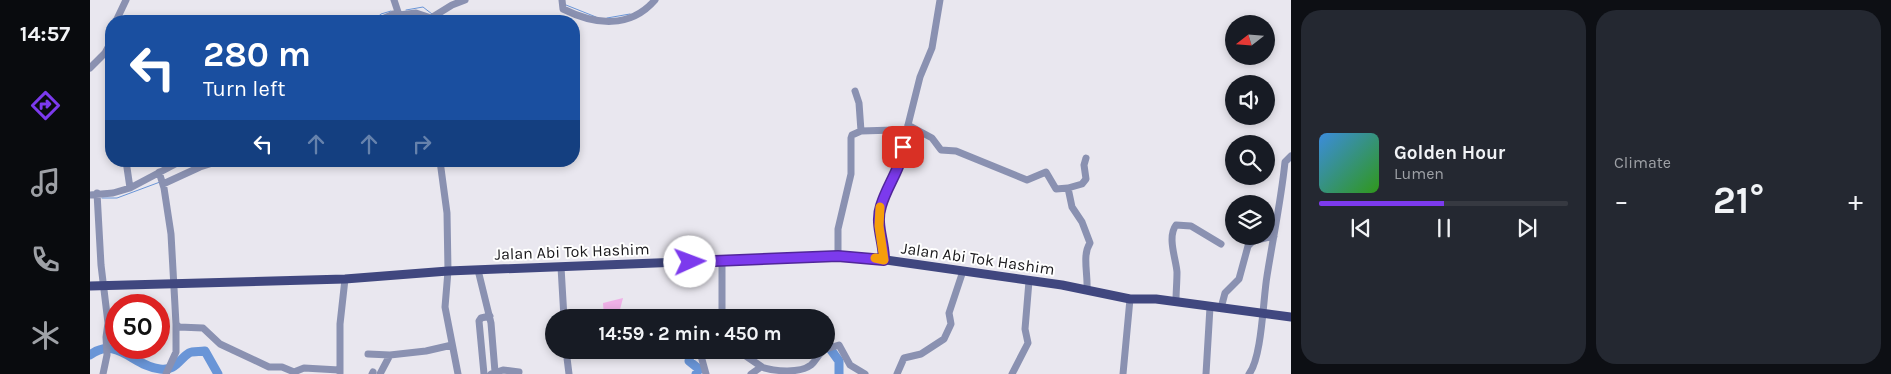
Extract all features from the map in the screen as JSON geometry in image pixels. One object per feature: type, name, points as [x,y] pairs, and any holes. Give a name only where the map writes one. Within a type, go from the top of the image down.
[{"type":"main road","name":"Jalan Abi Tok Hashim","points":[[90,286],[345,279],[448,271],[838,256],[884,260],[1087,289],[1130,299],[1176,301],[1291,317]]},
{"type":"street","points":[[119,15],[126,0]]},
{"type":"street","points":[[394,0],[399,15]]},
{"type":"street","points":[[436,15],[452,5],[465,0]]},
{"type":"street","points":[[562,0],[564,9],[580,15]]},
{"type":"street","points":[[580,15],[601,23],[633,16],[647,10],[656,0]]},
{"type":"street","points":[[884,260],[879,213],[886,191],[901,162],[920,78],[932,48],[940,0]]},
{"type":"street","points":[[405,15],[416,13],[422,15]]},
{"type":"street","points":[[90,68],[105,53]]},
{"type":"street","points":[[855,91],[859,103],[861,131]]},
{"type":"street","points":[[838,256],[838,223],[851,174],[851,138],[852,135],[861,131],[907,129],[932,138],[939,148],[944,151],[956,151],[1027,180],[1045,172],[1056,189],[1068,188],[1084,182],[1087,177],[1084,165],[1086,158]]},
{"type":"street","points":[[1275,229],[1285,162],[1291,156]]},
{"type":"street","points":[[127,167],[130,188]]},
{"type":"street","points":[[103,374],[107,355],[108,316],[103,286],[95,196],[130,188],[170,167]]},
{"type":"street","points":[[162,183],[200,167]]},
{"type":"street","points":[[441,167],[446,196],[448,271],[445,307],[458,374]]},
{"type":"street","points":[[159,173],[171,234],[176,324],[176,352],[166,374]]},
{"type":"street","points":[[1068,188],[1072,207],[1082,222],[1090,243],[1085,253],[1088,272],[1087,289]]},
{"type":"street","points":[[1176,301],[1177,271],[1171,248],[1173,228],[1179,224],[1187,225],[1221,244]]},
{"type":"street","points":[[1221,308],[1225,293],[1239,279],[1249,245]]},
{"type":"street","points":[[1249,374],[1254,367],[1273,245]]},
{"type":"street","points":[[722,261],[722,309]]},
{"type":"street","points":[[561,267],[563,309]]},
{"type":"street","points":[[478,270],[490,316],[493,373],[510,369],[519,372]]},
{"type":"street","points":[[897,374],[904,358],[921,354],[944,339],[950,324],[949,312],[963,271]]},
{"type":"street","points":[[176,324],[179,327],[203,328],[216,342],[269,367],[282,368],[294,372],[304,368],[340,372],[341,311],[345,279]]},
{"type":"street","points":[[1012,374],[1028,343],[1025,329],[1029,281]]},
{"type":"street","points":[[1123,374],[1130,299]]},
{"type":"street","points":[[1206,374],[1210,307]]},
{"type":"street","points":[[484,374],[479,321],[481,318],[490,316]]},
{"type":"street","points":[[368,354],[390,355],[426,351],[452,345]]},
{"type":"street","points":[[835,345],[839,345],[850,365],[865,374]]},
{"type":"street","points":[[380,374],[390,355]]},
{"type":"street","points":[[567,359],[569,374]]},
{"type":"street","points":[[702,359],[706,374]]},
{"type":"street","points":[[752,359],[762,367],[777,370],[801,370],[811,365],[816,359]]},
{"type":"street","points":[[751,374],[762,367]]},
{"type":"shaded area","points":[[623,298],[620,309],[603,309],[603,303]]},
{"type":"waterway","points":[[566,5],[596,17]]},
{"type":"waterway","points":[[406,10],[423,7],[432,14]]},
{"type":"waterway","points":[[380,15],[391,11]]},
{"type":"waterway","points":[[607,18],[630,14]]},
{"type":"waterway","points":[[102,198],[117,198],[160,182]]},
{"type":"waterway","points":[[90,355],[108,348],[117,350],[151,367],[165,369],[173,367],[189,353],[205,351],[218,374]]},
{"type":"waterway","points":[[835,355],[839,361],[839,374]]},
{"type":"waterway","points":[[689,359],[689,361],[699,369],[696,374]]},
{"type":"slow traffic","points":[[875,258],[884,260],[878,219],[880,207]]},
{"type":"route","points":[[690,262],[838,256],[884,260],[878,219],[879,213],[886,191],[901,162],[903,147]]}]
